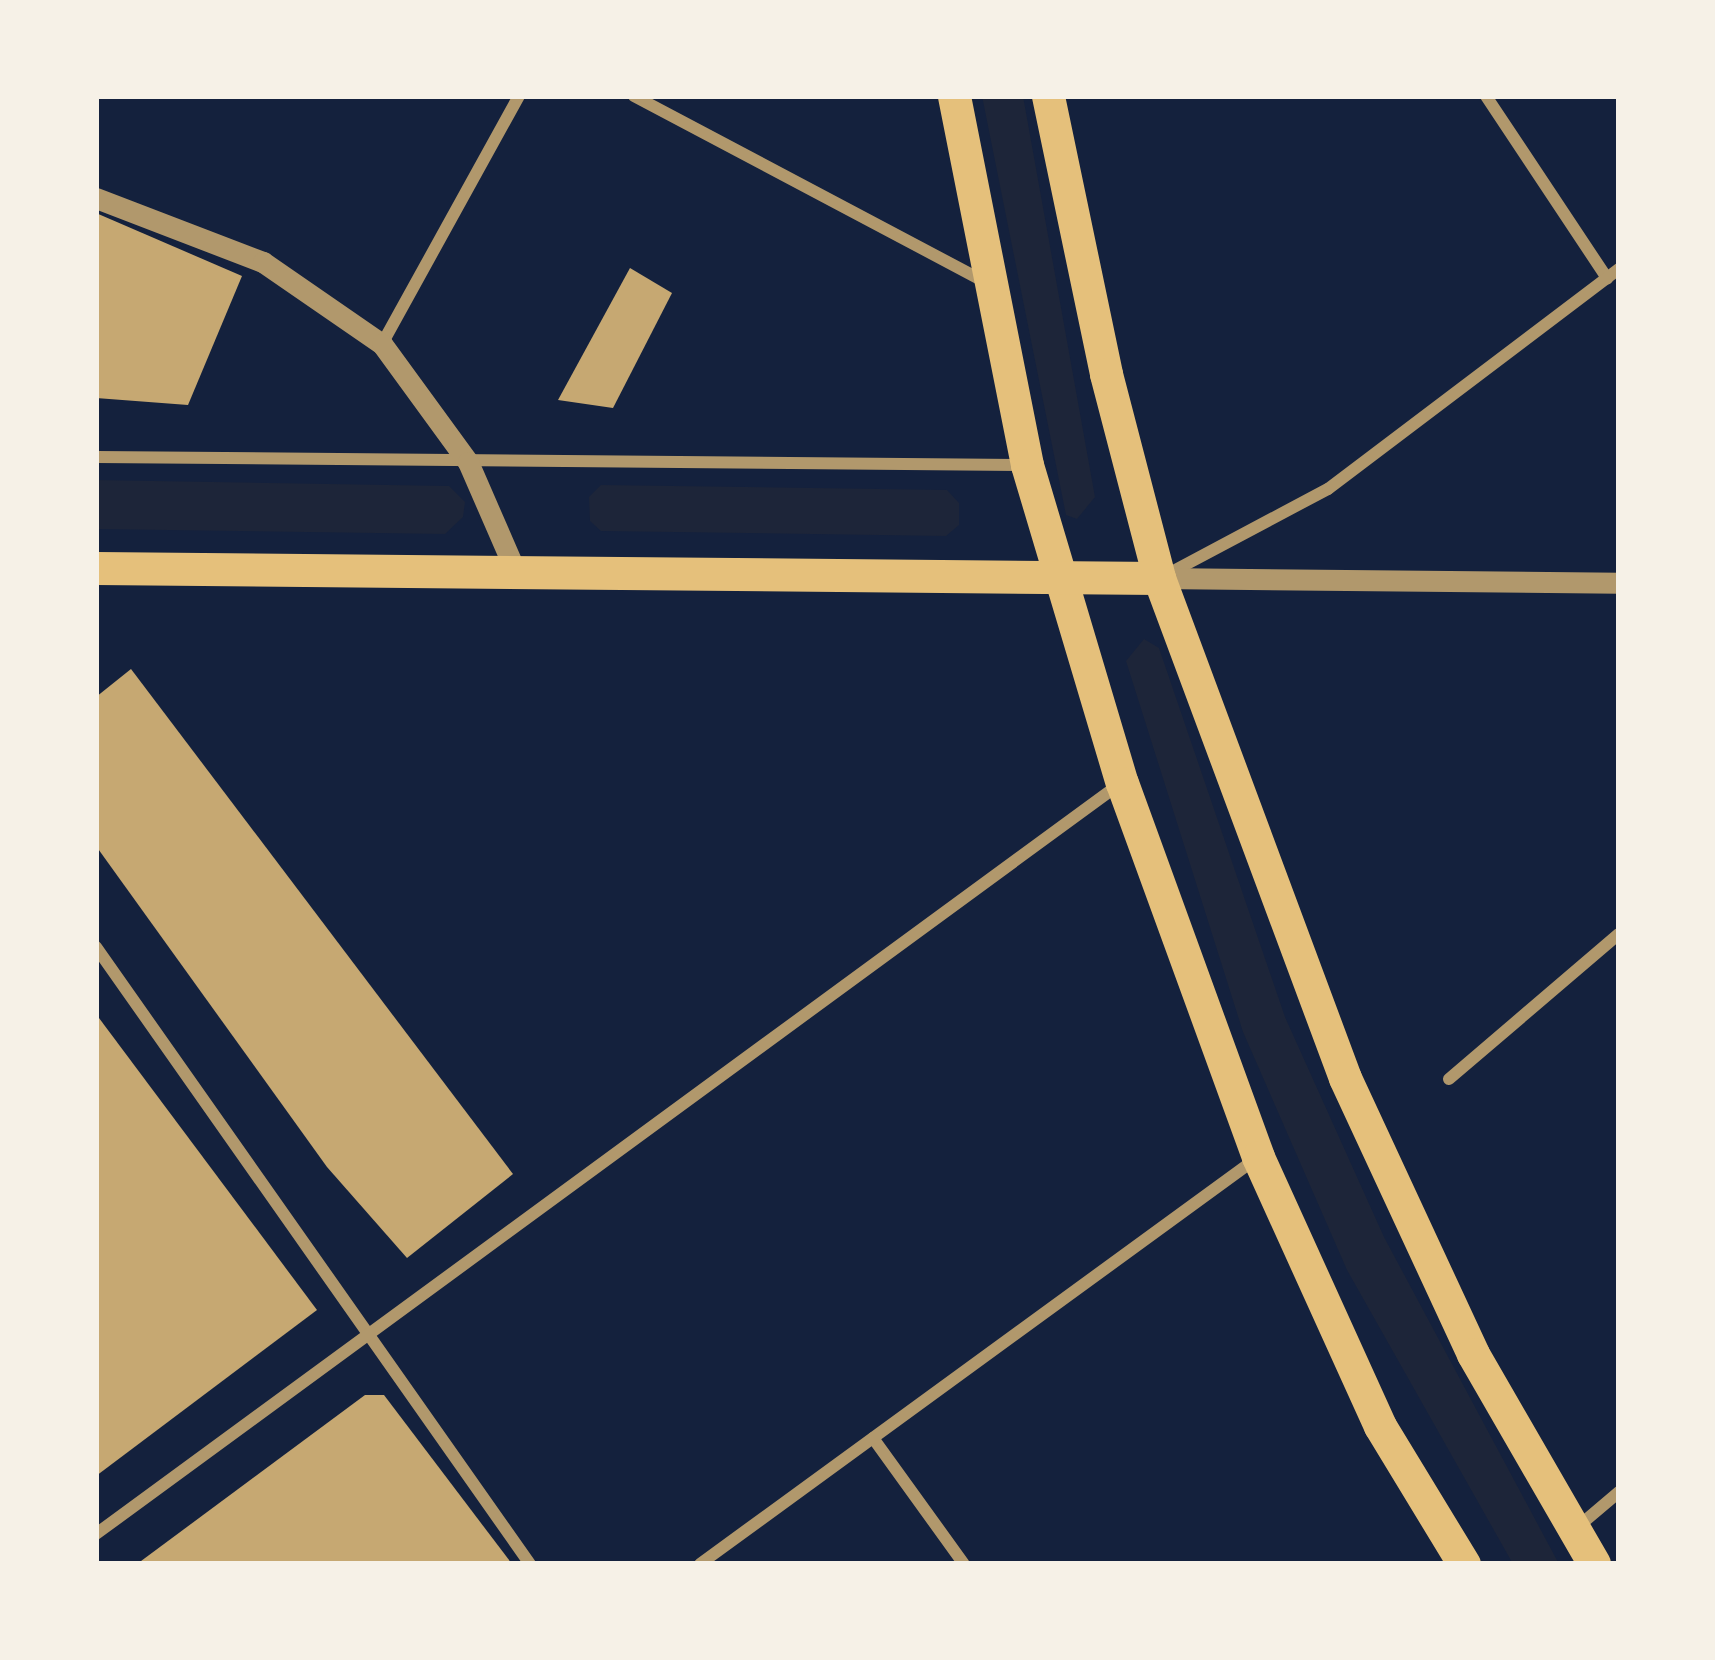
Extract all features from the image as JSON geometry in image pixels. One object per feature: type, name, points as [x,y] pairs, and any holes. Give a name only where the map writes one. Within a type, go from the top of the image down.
[{"type":"highway","points":[[954,96],[1027,465],[1122,783],[1258,1157],[1380,1426],[1464,1564]]},
{"type":"highway","points":[[1048,96],[1106,374],[1160,578],[1345,1078],[1473,1354],[1594,1564]]},
{"type":"highway","points":[[96,568],[518,578],[1160,578]]},
{"type":"street","points":[[382,344],[520,96]]},
{"type":"street","points":[[634,96],[988,284]]},
{"type":"street","points":[[1160,578],[1328,489],[1613,273],[1486,96]]},
{"type":"street","points":[[96,198],[263,262],[382,344],[468,462],[518,578]]},
{"type":"street","points":[[96,457],[1027,465]]},
{"type":"street","points":[[1160,578],[1619,583]]},
{"type":"street","points":[[96,1534],[376,1336],[1122,783]]},
{"type":"street","points":[[1449,1079],[1619,934]]},
{"type":"street","points":[[96,947],[376,1336],[530,1564]]},
{"type":"street","points":[[700,1564],[1258,1157]]},
{"type":"street","points":[[873,1438],[964,1564]]},
{"type":"street","points":[[1572,1532],[1619,1492]]},
{"type":"shaded area","points":[[982,96],[1023,96],[1095,497],[1077,519],[1066,515]]},
{"type":"shaded area","points":[[96,480],[449,486],[465,502],[463,517],[445,534],[96,529]]},
{"type":"shaded area","points":[[601,485],[947,490],[959,503],[959,525],[946,536],[601,531],[590,521],[589,497]]},
{"type":"shaded area","points":[[1144,639],[1159,648],[1285,1017],[1384,1237],[1559,1564],[1513,1564],[1347,1270],[1243,1032],[1126,661]]},
{"type":"building","points":[[96,213],[242,276],[188,405],[96,398]]},
{"type":"building","points":[[630,268],[672,293],[613,408],[558,400]]},
{"type":"building","points":[[131,669],[513,1174],[407,1258],[327,1167],[96,846],[96,697]]},
{"type":"building","points":[[96,1014],[317,1310],[96,1476]]},
{"type":"building","points":[[365,1395],[384,1395],[512,1564],[137,1564]]}]
